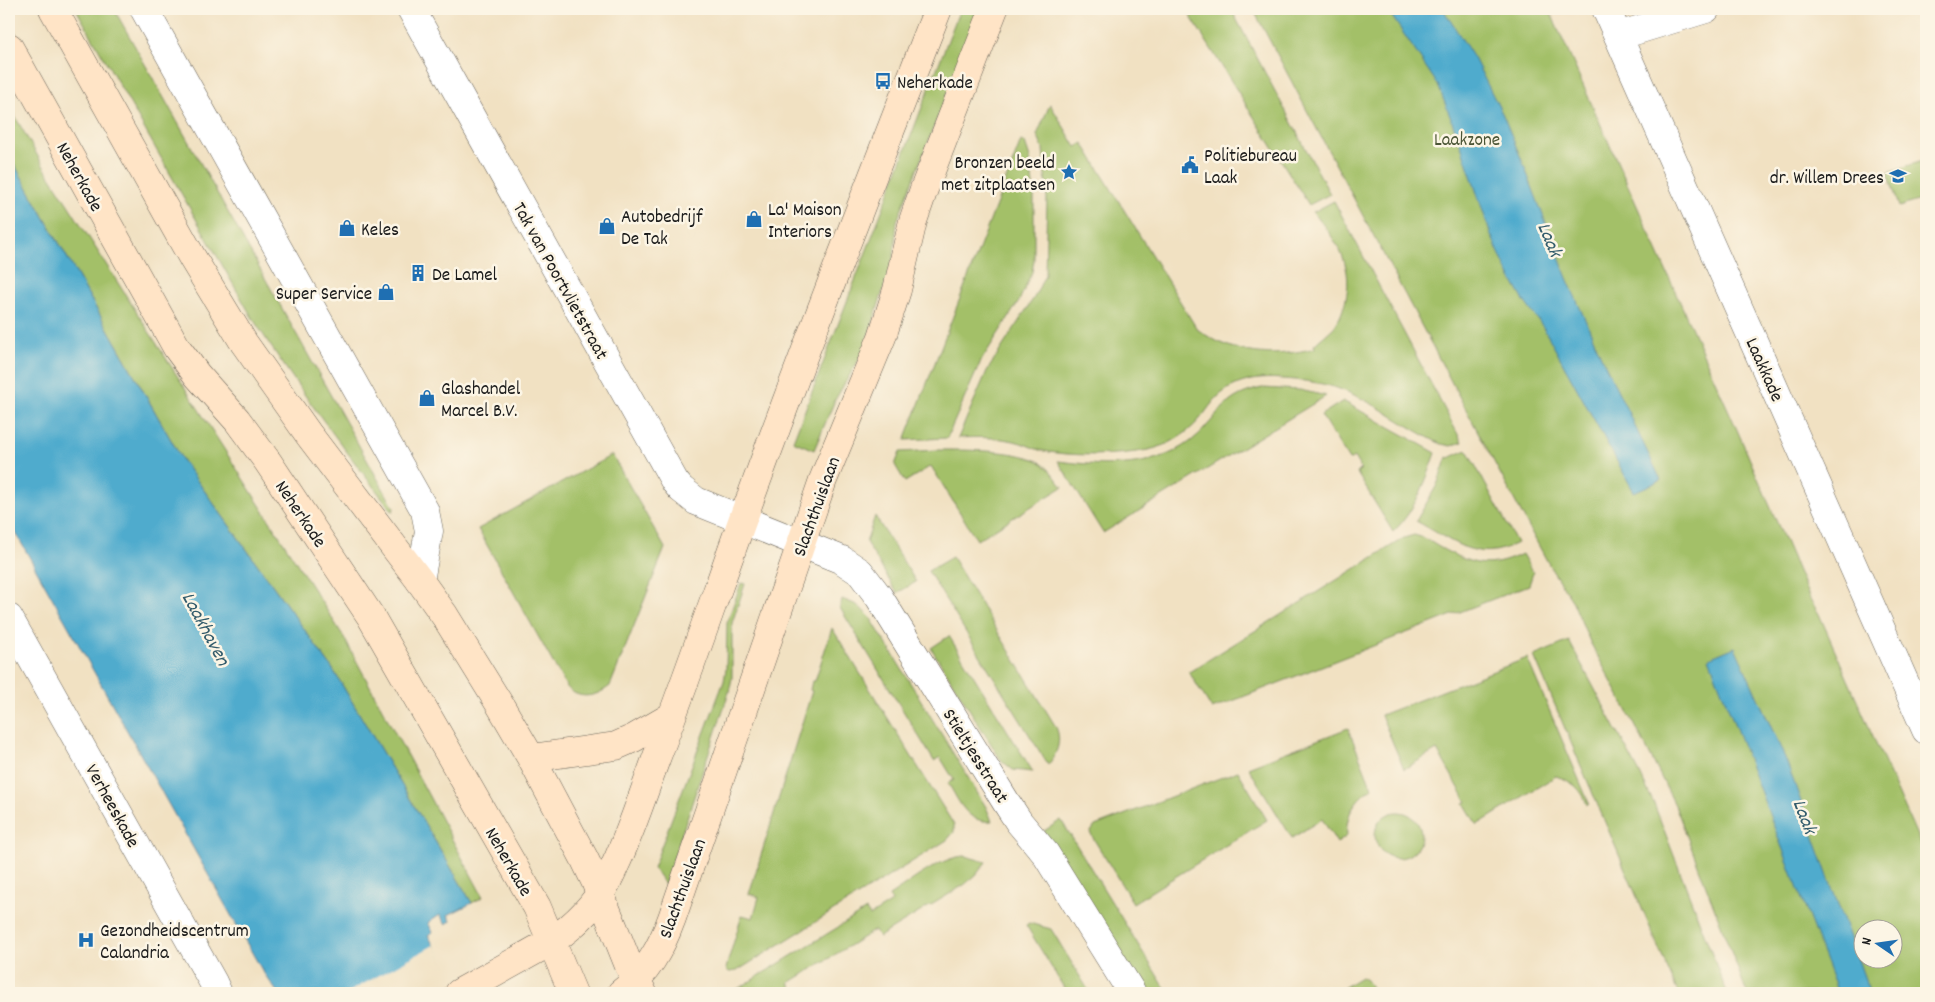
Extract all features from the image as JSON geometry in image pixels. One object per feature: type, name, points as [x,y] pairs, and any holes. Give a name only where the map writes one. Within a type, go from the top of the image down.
[{"type":"main road","points":[[53,9],[198,267],[244,343],[309,435],[420,581],[468,653],[531,758],[584,858],[600,894],[633,989]]},
{"type":"main road","points":[[460,993],[552,941],[580,920],[600,894],[620,854],[742,520],[938,9]]},
{"type":"main road","name":"Slachthuislaan","points":[[633,989],[657,953],[672,918],[801,542],[832,457],[882,337],[897,290],[918,206],[994,9]]},
{"type":"main road","name":"Neherkade","points":[[9,48],[177,348],[197,375],[237,420],[268,462],[371,617],[528,891],[552,941],[573,993]]},
{"type":"main road","points":[[531,758],[616,746],[672,716]]},
{"type":"street","points":[[144,9],[425,511],[429,524],[429,539],[420,581]]},
{"type":"street","name":"Tak van Poortvlietstraat","points":[[411,9],[675,482],[696,501],[801,542]]},
{"type":"street","name":"Laakkade","points":[[1606,9],[1926,730]]},
{"type":"street","points":[[1618,36],[1706,9]]},
{"type":"street","name":"Stieltjesstraat","points":[[801,542],[849,563],[860,572],[871,586],[1012,812],[1051,861],[1132,993]]},
{"type":"street","name":"Verheeskade","points":[[9,618],[218,993]]},
{"type":"green space","points":[[76,9],[114,9],[394,508],[393,512],[286,369],[253,319]]},
{"type":"green space","points":[[960,9],[980,9],[897,221],[894,256],[864,351],[835,400],[814,450],[793,441]]},
{"type":"green space","points":[[1186,9],[1231,9],[1330,194],[1309,205]]},
{"type":"green space","name":"Laakzone","points":[[1253,9],[1549,9],[1926,856],[1926,993],[1747,993],[1675,805],[1635,725],[1590,642],[1573,602],[1552,570]]},
{"type":"green space","points":[[1050,104],[1076,147],[1083,143],[1197,329],[1210,338],[1224,344],[1239,349],[1269,354],[1300,351],[1315,348],[1314,345],[1334,327],[1343,309],[1348,285],[1345,262],[1335,241],[1313,212],[1334,201],[1462,442],[1451,446],[1441,444],[1362,399],[1334,387],[1274,378],[1250,380],[1228,389],[1182,435],[1163,446],[1148,450],[1079,455],[1039,450],[1007,440],[958,438],[987,371],[1035,296],[1045,275],[1047,198],[1043,149],[1037,135]]},
{"type":"green space","points":[[9,106],[44,167],[342,634],[483,897],[472,903],[332,668],[183,461],[9,155]]},
{"type":"green space","points":[[1021,141],[1025,143],[1030,158],[1034,194],[1034,260],[1032,272],[1019,301],[981,361],[947,438],[905,440]]},
{"type":"green space","points":[[1926,160],[1926,198],[1899,207],[1888,172]]},
{"type":"green space","points":[[1262,388],[1300,390],[1326,396],[1103,533],[1058,461],[1113,465],[1150,460],[1167,455],[1198,435],[1231,400],[1249,391]]},
{"type":"green space","points":[[1343,401],[1436,453],[1414,505],[1393,532],[1357,473],[1361,469],[1354,457],[1349,460],[1321,415]]},
{"type":"green space","points":[[937,450],[992,451],[1022,455],[1043,464],[1063,487],[977,540],[931,466],[905,482],[895,465],[900,452]]},
{"type":"green space","points":[[1467,450],[1517,543],[1489,552],[1477,551],[1453,542],[1416,521],[1437,485],[1447,457],[1449,458]]},
{"type":"green space","points":[[612,455],[665,548],[610,686],[599,693],[587,696],[576,694],[566,686],[478,529]]},
{"type":"green space","points":[[875,516],[916,582],[897,593],[866,542]]},
{"type":"green space","points":[[1414,535],[1460,558],[1479,563],[1499,562],[1522,554],[1533,573],[1529,585],[1212,709],[1189,672],[1404,538]]},
{"type":"green space","points":[[952,557],[1056,727],[1059,737],[1058,747],[1048,765],[928,571]]},
{"type":"green space","points":[[741,583],[745,584],[732,623],[732,678],[729,692],[665,884],[653,868],[724,681],[727,623]]},
{"type":"green space","points":[[842,599],[857,605],[870,617],[986,807],[992,821],[976,819],[960,804],[948,783],[954,780],[940,757],[934,761],[840,608]]},
{"type":"green space","points":[[832,628],[954,825],[954,832],[947,840],[737,971],[729,972],[726,969],[742,915],[753,918],[759,897],[749,894],[812,691],[810,690],[812,681],[815,681]]},
{"type":"green space","points":[[949,636],[1033,772],[1013,770],[1001,760],[931,648]]},
{"type":"green space","points":[[1569,641],[1654,804],[1727,993],[1678,993],[1534,656]]},
{"type":"green space","points":[[1527,658],[1589,803],[1587,805],[1582,794],[1575,786],[1556,776],[1477,825],[1464,803],[1467,802],[1437,750],[1404,769],[1381,715]]},
{"type":"green space","points":[[1348,728],[1372,788],[1352,808],[1348,821],[1347,836],[1337,843],[1322,819],[1292,838],[1248,767]]},
{"type":"green space","points":[[1238,771],[1267,820],[1133,903],[1090,833],[1095,826]]},
{"type":"green space","points":[[1393,812],[1403,812],[1417,822],[1421,835],[1417,848],[1411,854],[1403,858],[1393,858],[1379,848],[1375,840],[1375,830],[1385,816]]},
{"type":"green space","points":[[1061,820],[1168,993],[1144,993],[1044,831]]},
{"type":"green space","points":[[965,856],[986,862],[976,875],[964,885],[879,937],[875,930],[789,983],[793,990],[788,993],[731,993],[866,910],[870,916],[892,902],[889,896],[936,866],[955,857]]},
{"type":"green space","points":[[1029,923],[1051,929],[1090,993],[1067,993],[1026,925]]},
{"type":"green space","points":[[1361,977],[1366,980],[1375,993],[1340,993],[1338,991]]},
{"type":"water","name":"Laak","points":[[1387,9],[1443,9],[1474,58],[1503,115],[1567,278],[1601,356],[1661,480],[1634,492],[1543,327],[1524,301],[1507,271],[1491,235],[1438,85]]},
{"type":"water","name":"Laakhaven","points":[[9,155],[183,461],[332,668],[472,903],[448,915],[451,921],[446,924],[440,915],[428,923],[433,932],[428,935],[459,993],[278,993],[263,972],[9,521]]},
{"type":"water","name":"Laak","points":[[1735,647],[1786,760],[1852,943],[1852,970],[1862,970],[1870,993],[1838,993],[1709,658]]},
{"type":"pier","points":[[434,945],[461,993],[347,993]]},
{"type":"place","name":"Neherkade","points":[[883,81]]},
{"type":"place","name":"Politiebureau Laak","points":[[1190,165]]},
{"type":"place","name":"Bronzen beeld met zitplaatsen","points":[[1069,172]]},
{"type":"place","name":"dr. Willem Drees","points":[[1898,176]]},
{"type":"place","name":"La' Maison Interiors","points":[[754,219]]},
{"type":"place","name":"Autobedrijf De Tak","points":[[607,226]]},
{"type":"place","name":"Keles","points":[[347,228]]},
{"type":"place","name":"De Lamel","points":[[418,273]]},
{"type":"place","name":"Super Service","points":[[386,292]]},
{"type":"place","name":"Glashandel Marcel B.V.","points":[[427,398]]},
{"type":"place","name":"Gezondheidscentrum Calandria","points":[[86,940]]}]
